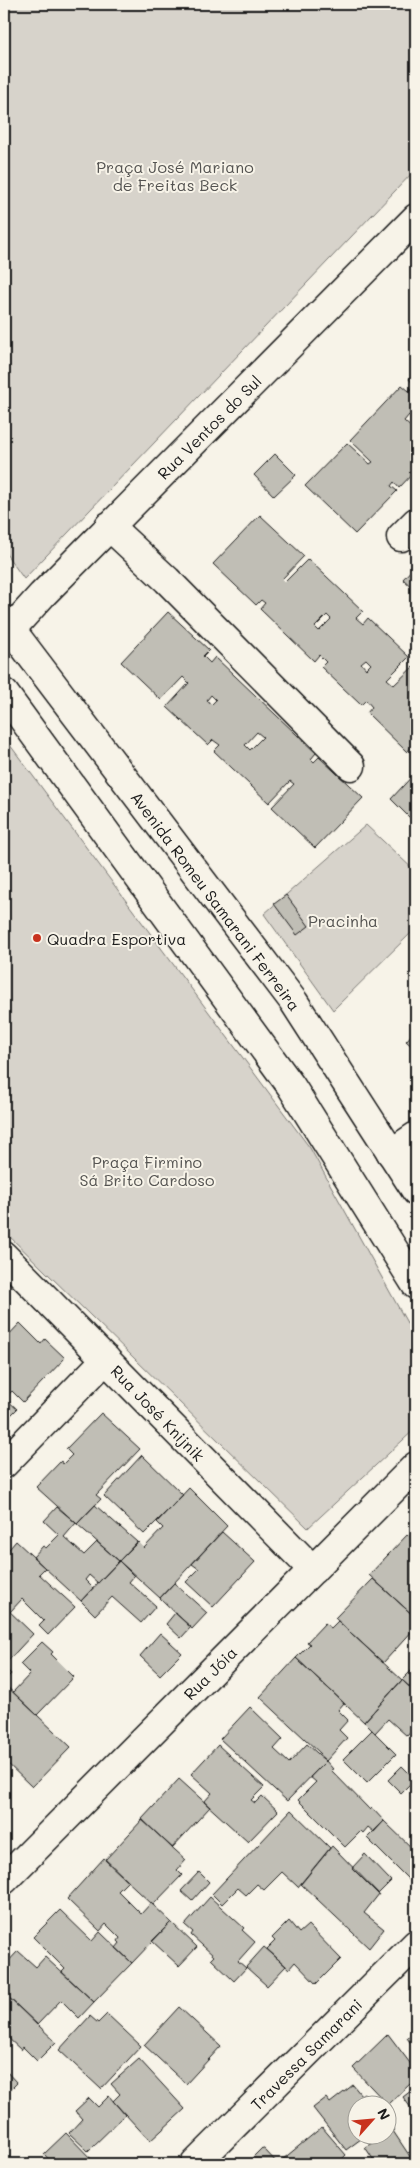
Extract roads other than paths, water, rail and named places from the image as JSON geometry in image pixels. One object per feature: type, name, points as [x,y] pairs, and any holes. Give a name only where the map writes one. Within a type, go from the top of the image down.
[{"type":"street","name":"Rua Ventos do Sul","points":[[6,629],[416,218]]},
{"type":"street","points":[[110,526],[167,580],[351,766]]},
{"type":"street","name":"Avenida Romeu Samarani Ferreira","points":[[6,629],[294,1002],[416,1191]]},
{"type":"street","points":[[4,693],[291,1086],[416,1286]]},
{"type":"street","points":[[391,1153],[416,1136]]},
{"type":"street","name":"Rua José Knijnik","points":[[4,1256],[313,1570]]},
{"type":"street","points":[[4,1464],[106,1359]]},
{"type":"street","name":"Rua Jóia","points":[[4,1880],[416,1466]]},
{"type":"street","name":"Travessa Samarani","points":[[195,2164],[416,1944]]},
{"type":"place","name":"Quadra Esportiva","points":[[37,938]]},
{"type":"park label","name":"Praça José Mariano de Freitas Beck","points":[[175,175]]},
{"type":"park label","name":"Pracinha","points":[[343,920]]},
{"type":"park label","name":"Praça Firmino Sá Brito Cardoso","points":[[147,1170]]}]
